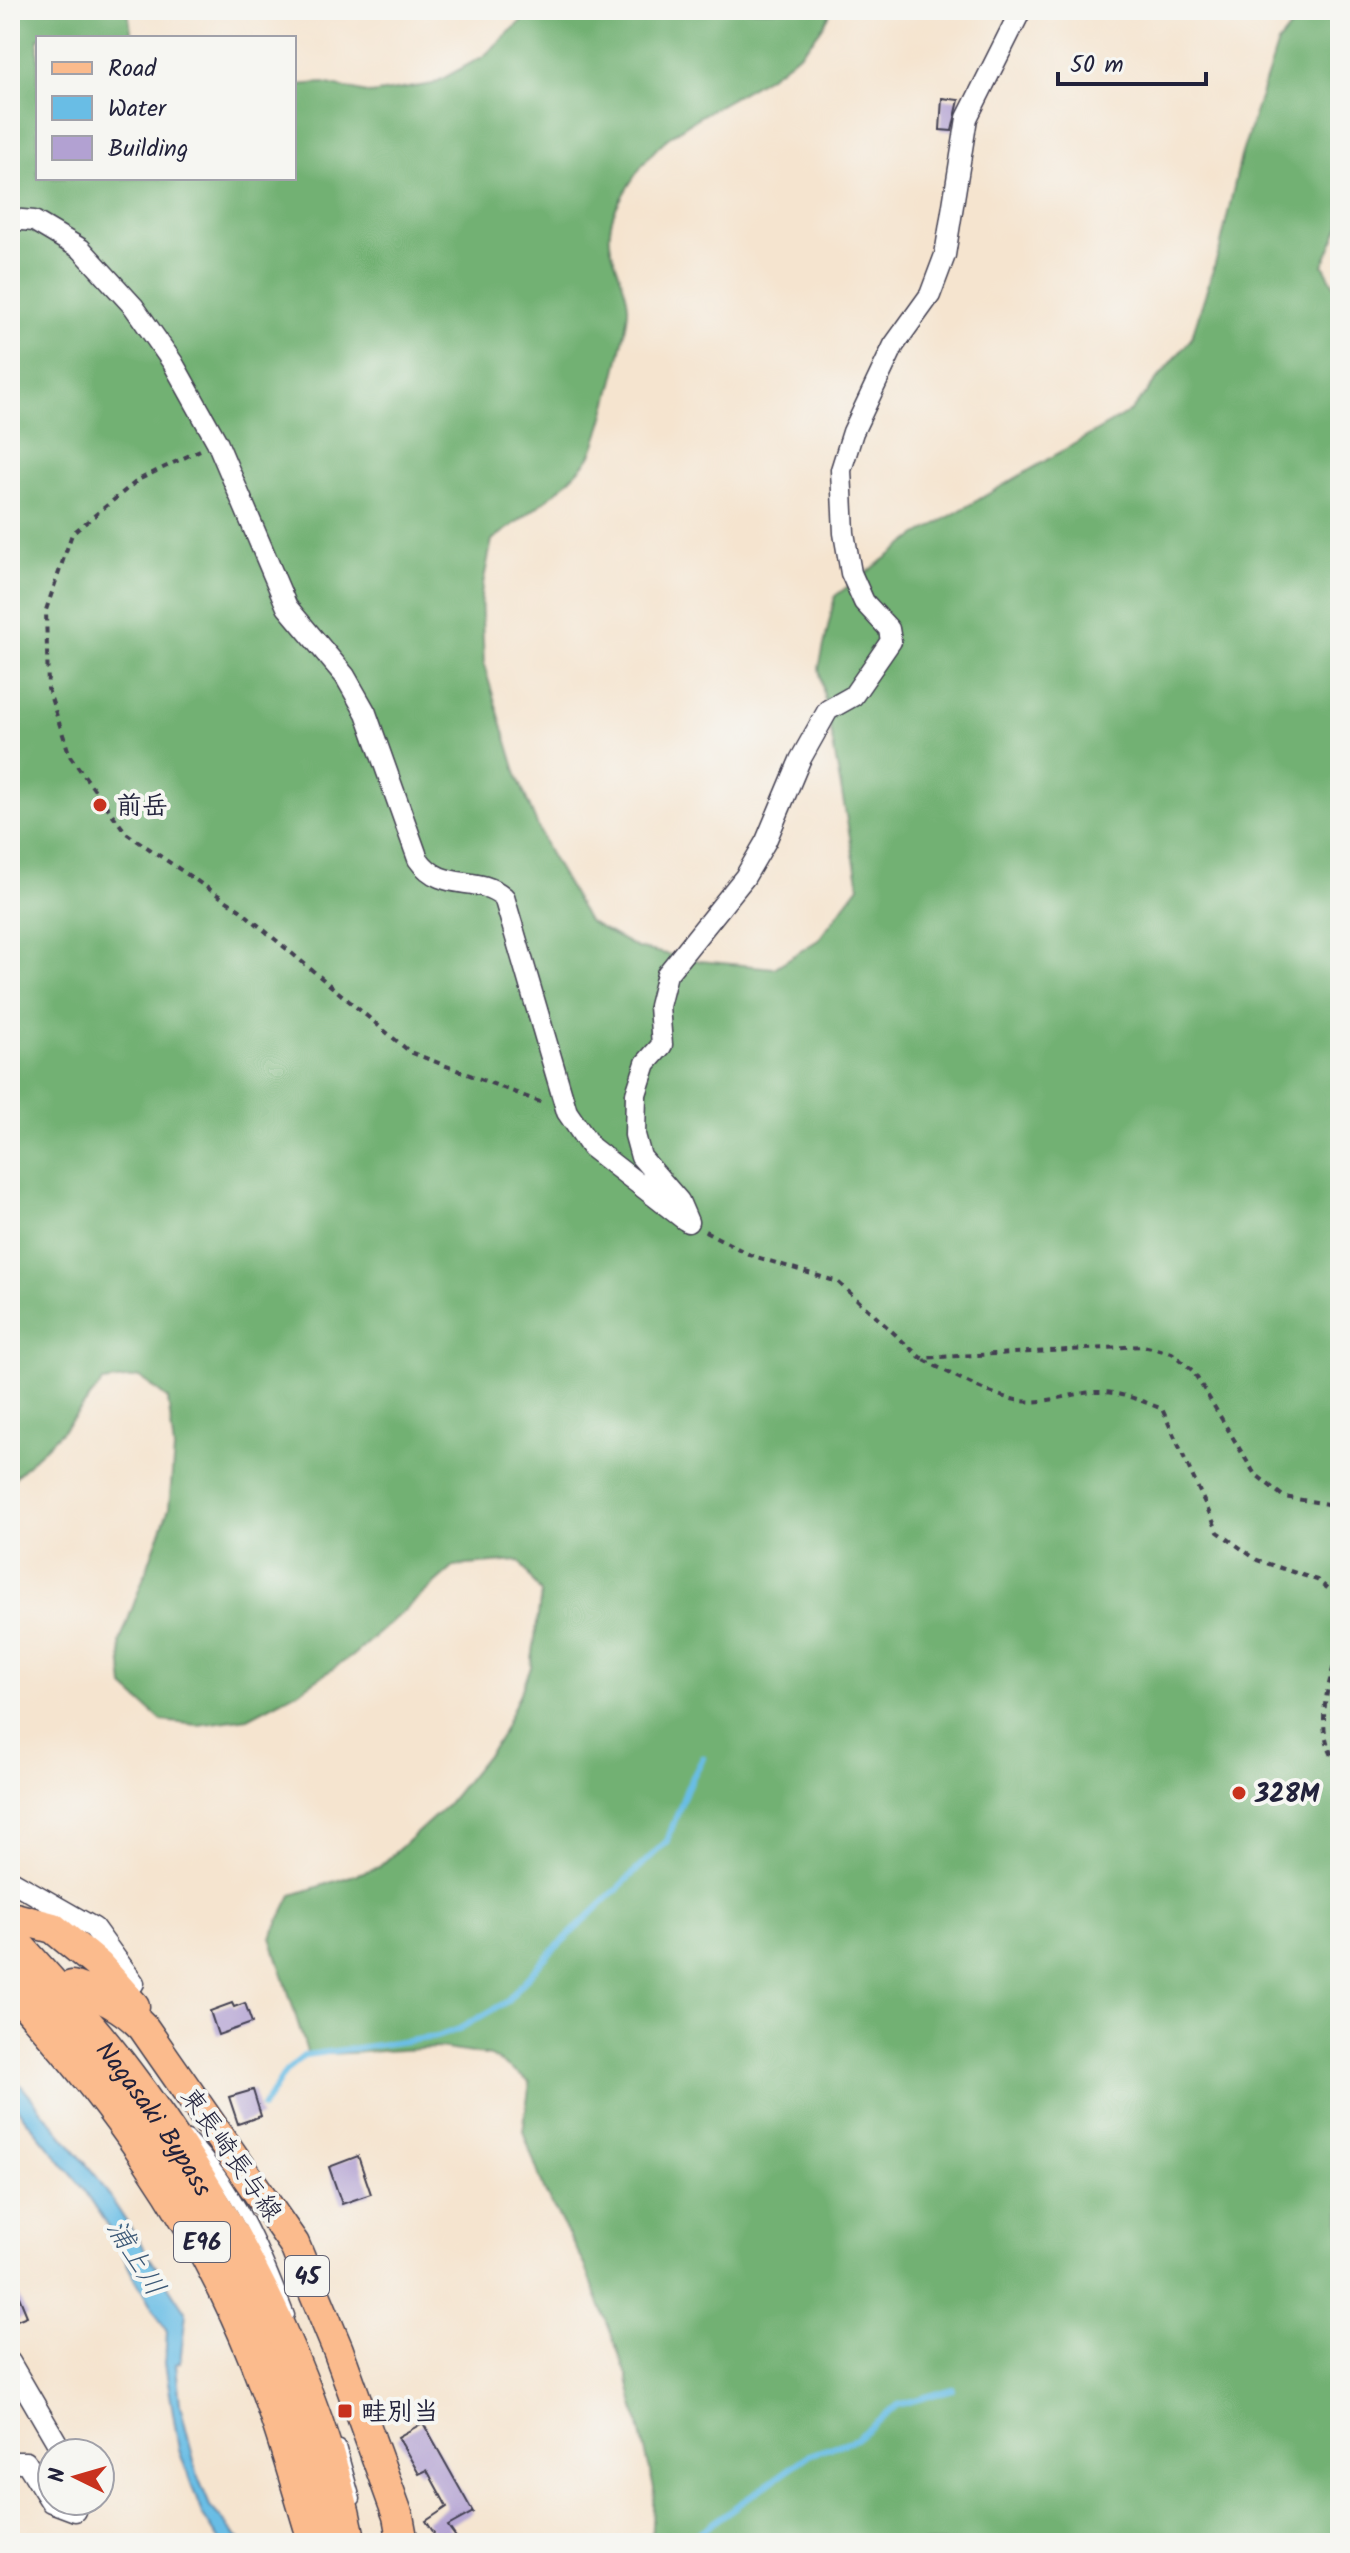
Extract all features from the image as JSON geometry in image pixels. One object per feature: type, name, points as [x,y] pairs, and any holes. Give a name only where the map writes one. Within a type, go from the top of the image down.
[{"type":"highway","name":"Nagasaki Bypass","points":[[12,1929],[124,2072],[178,2148],[251,2278],[315,2428],[353,2529]]},
{"type":"highway","name":"Nagasaki Bypass","points":[[10,1983],[104,2091],[194,2226],[256,2357],[286,2438],[317,2543]]},
{"type":"main road","name":"東長崎長与線","points":[[12,1929],[53,1928],[98,1965],[125,1994],[294,2244],[338,2350],[398,2516],[403,2543]]},
{"type":"main road","name":"東長崎長与線","points":[[72,1986],[100,1995],[129,2013],[153,2039]]},
{"type":"street","points":[[688,1222],[679,1201],[641,1157],[635,1135],[636,1094],[646,1063],[662,1045],[659,1006],[667,974],[752,866],[800,760],[828,710],[853,696],[891,641],[889,629],[864,602],[851,573],[844,533],[841,470],[853,432],[894,345],[930,295],[945,255],[967,118],[1021,10]]},
{"type":"street","points":[[10,219],[34,221],[59,233],[92,260],[134,307],[173,363],[217,442],[287,607],[345,676],[366,713],[418,859],[428,874],[444,881],[486,886],[504,897],[567,1112],[591,1147],[688,1222]]},
{"type":"street","points":[[10,1880],[94,1928],[134,1983],[125,1994]]},
{"type":"street","points":[[10,2362],[54,2437]]},
{"type":"street","points":[[10,2462],[26,2462],[36,2478]]},
{"type":"lane","points":[[124,2072],[209,2158],[257,2232],[296,2332]]},
{"type":"lane","points":[[334,2429],[350,2473],[353,2529]]},
{"type":"path","points":[[217,442],[138,480],[72,534],[46,610],[48,689],[70,756],[126,833],[240,910],[410,1052],[567,1112]]},
{"type":"path","points":[[688,1222],[750,1255],[838,1282],[921,1358],[974,1385],[1018,1401],[1056,1401],[1097,1392],[1139,1400],[1162,1409],[1218,1532],[1257,1560],[1317,1580],[1340,1598]]},
{"type":"path","points":[[921,1358],[1143,1346],[1172,1353],[1193,1371],[1254,1473],[1284,1497],[1340,1506]]},
{"type":"path","points":[[1340,1644],[1322,1713],[1331,1756],[1340,1769]]},
{"type":"green space","points":[[10,10],[128,10],[132,36],[36,36],[36,180],[296,180],[296,85],[324,83],[371,94],[433,84],[484,56],[533,10],[832,10],[819,32],[802,51],[761,82],[672,135],[648,158],[628,187],[617,206],[610,234],[626,292],[627,316],[613,383],[594,448],[589,458],[544,502],[492,540],[481,594],[484,665],[518,778],[547,849],[588,921],[637,948],[700,961],[774,968],[818,940],[859,886],[819,668],[835,596],[916,536],[1131,411],[1191,339],[1220,248],[1241,156],[1278,43],[1305,10],[1340,10],[1340,226],[1323,265],[1340,296],[1340,2543],[651,2543],[654,2488],[627,2375],[585,2265],[545,2192],[523,2131],[530,2082],[491,2056],[439,2048],[308,2055],[271,1937],[292,1895],[379,1867],[445,1807],[499,1740],[531,1668],[541,1593],[519,1561],[455,1566],[352,1656],[301,1690],[248,1718],[198,1725],[162,1721],[124,1687],[120,1642],[169,1508],[174,1450],[168,1399],[140,1377],[103,1382],[65,1428],[10,1482]]},
{"type":"water","name":"浦上川","points":[[10,2072],[97,2177],[186,2313],[180,2362],[176,2364],[180,2404],[198,2477],[210,2506],[243,2543],[221,2543],[202,2514],[179,2450],[165,2363],[167,2332],[132,2274],[112,2231],[83,2188],[10,2100]]},
{"type":"building","points":[[942,98],[959,100],[952,131],[940,130]]},
{"type":"building","points":[[232,2003],[234,2007],[245,2003],[252,2023],[218,2035],[210,2011]]},
{"type":"building","points":[[253,2090],[261,2116],[238,2124],[229,2097]]},
{"type":"building","points":[[358,2156],[371,2194],[342,2204],[329,2167]]},
{"type":"building","points":[[10,2275],[27,2316],[10,2323]]},
{"type":"building","points":[[423,2423],[473,2512],[448,2526],[460,2543],[421,2543],[434,2533],[426,2521],[447,2507],[427,2470],[419,2474],[398,2437]]},
{"type":"waterway","points":[[263,2107],[286,2071],[305,2055],[436,2037],[459,2029],[506,2002],[545,1958],[667,1841],[687,1788],[703,1758]]},
{"type":"waterway","points":[[684,2543],[809,2455],[856,2439],[898,2405],[953,2389]]},
{"type":"place","name":"前岳","points":[[100,805]]},
{"type":"place","name":"328M","points":[[1239,1793]]},
{"type":"place","name":"畦別当","points":[[345,2411]]}]
